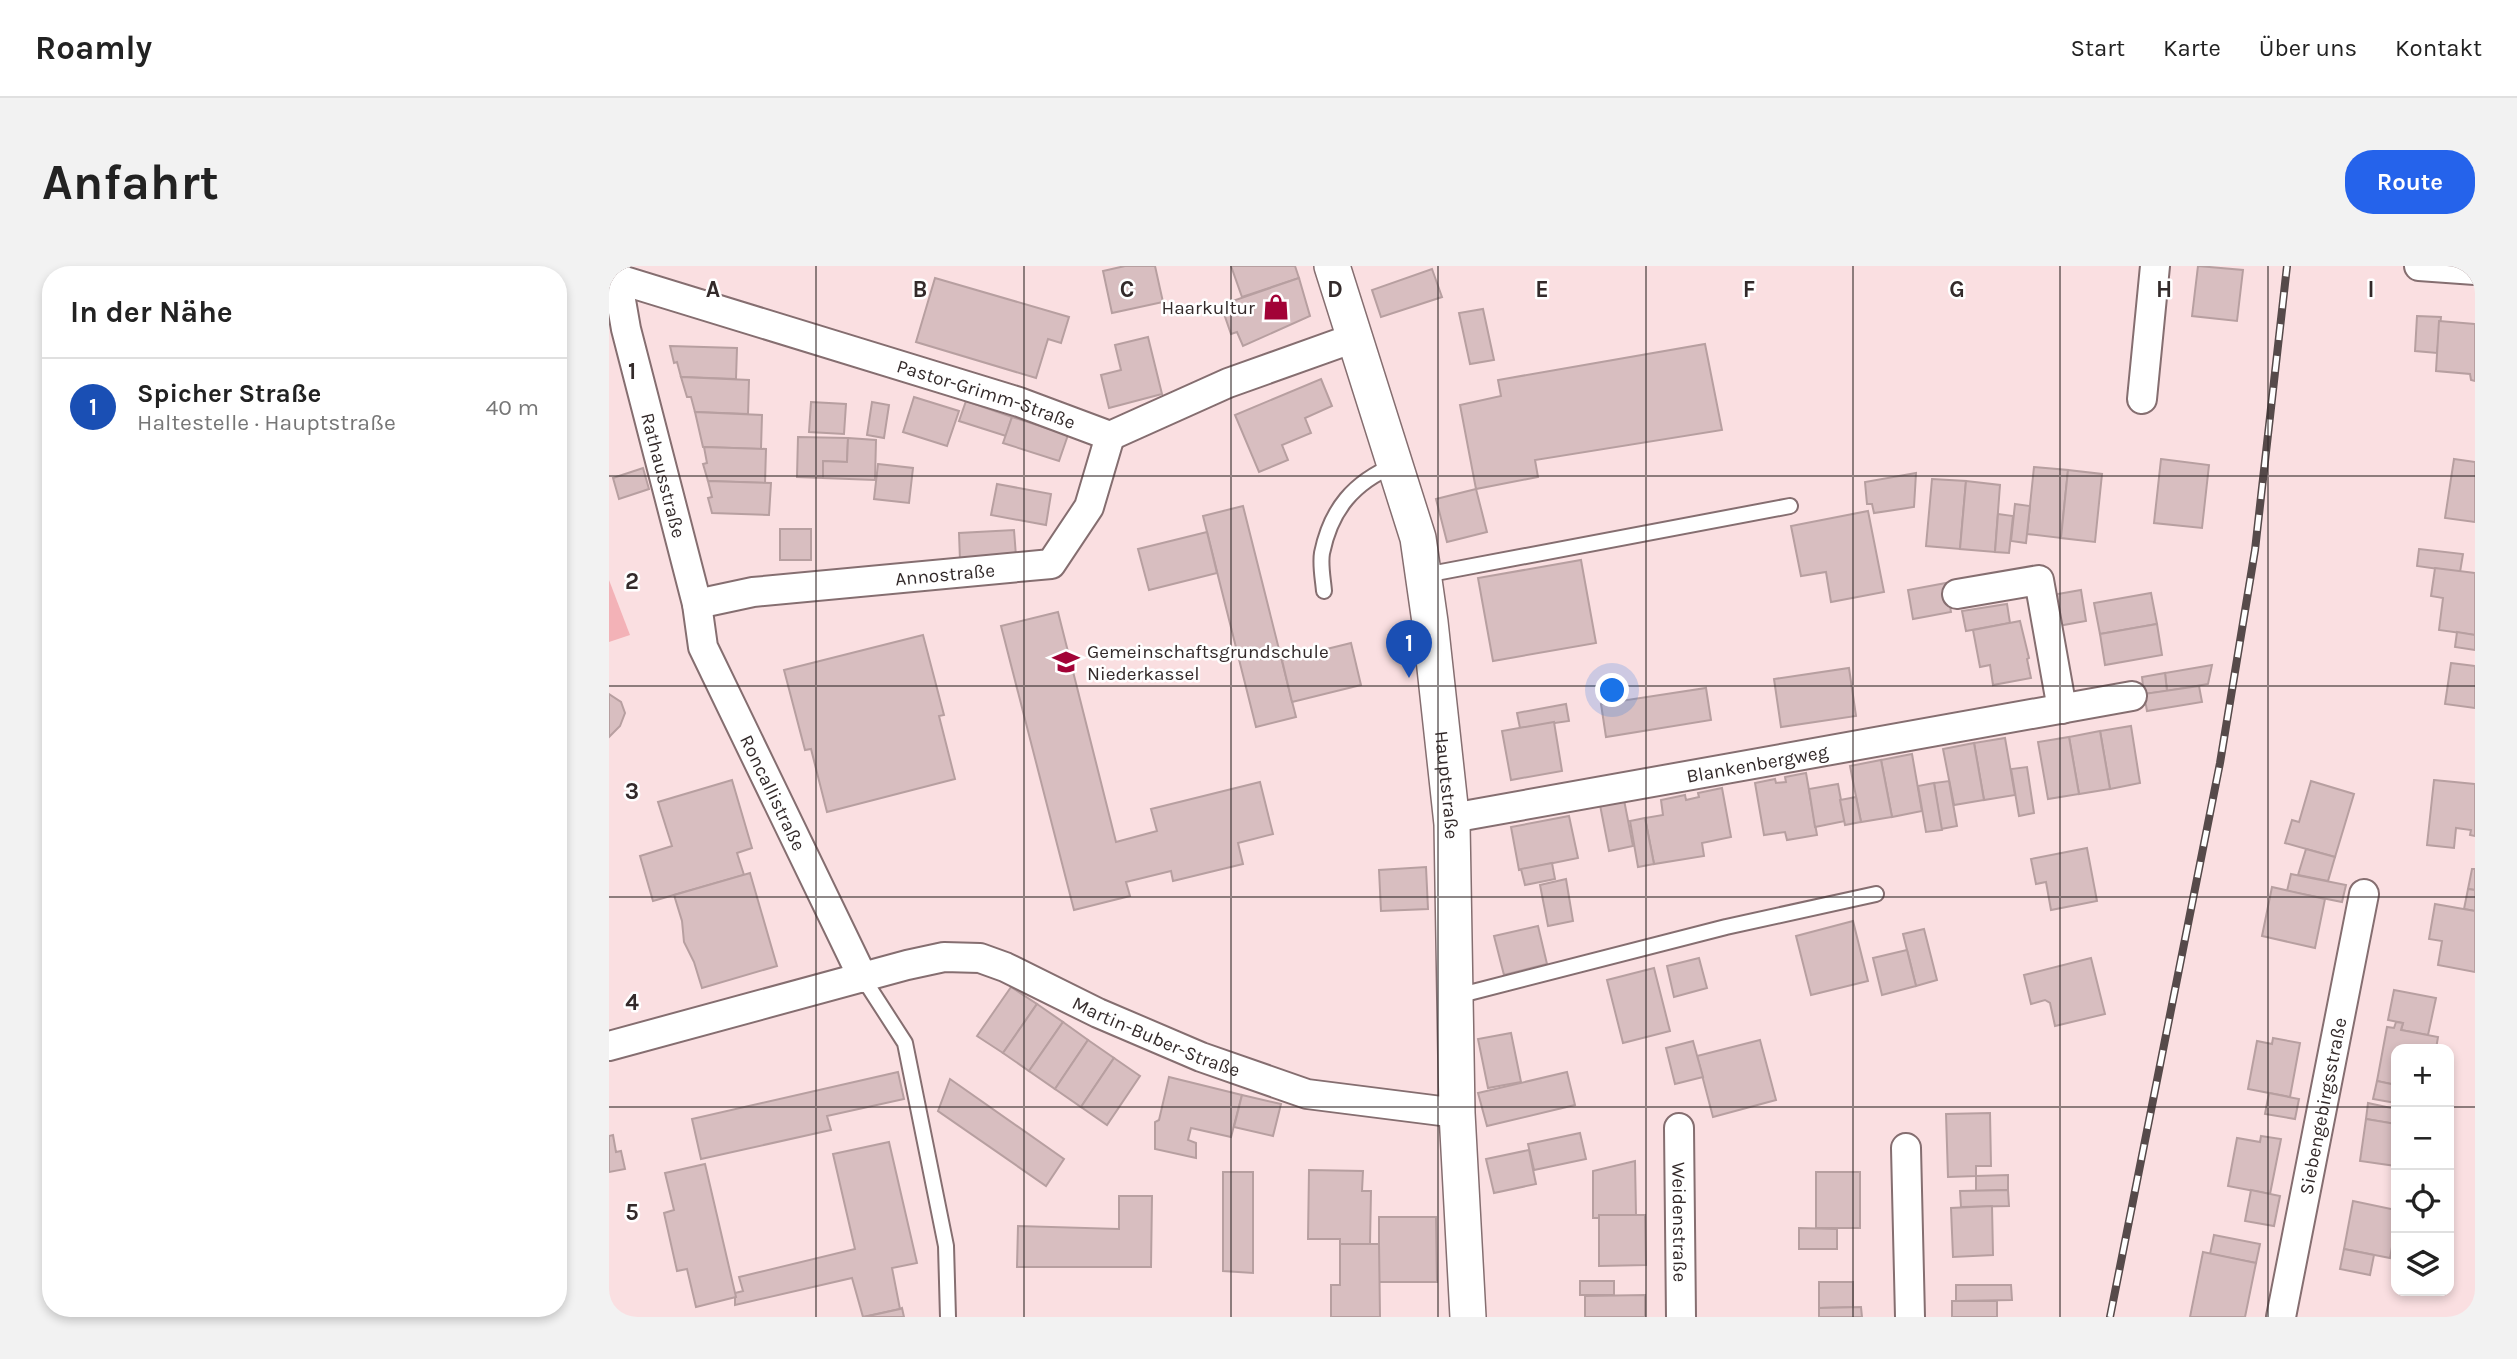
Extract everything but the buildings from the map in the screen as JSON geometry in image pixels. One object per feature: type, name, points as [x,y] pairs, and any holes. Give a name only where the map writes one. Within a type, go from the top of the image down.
[{"type":"street","name":"Hauptstraße","points":[[1332,266],[1419,538],[1452,818],[1457,1113],[1468,1317]]},
{"type":"street","points":[[2142,399],[2155,266]]},
{"type":"street","points":[[2419,267],[2475,270]]},
{"type":"street","name":"Pastor-Grimm-Straße","points":[[614,276],[1019,402],[1110,436]]},
{"type":"street","name":"Rathausstraße","points":[[614,276],[697,604]]},
{"type":"street","points":[[1110,436],[1228,383],[1354,338]]},
{"type":"street","name":"Annostraße","points":[[697,604],[753,592],[1051,564],[1089,508],[1110,436]]},
{"type":"street","points":[[1957,594],[2039,580],[2061,709]]},
{"type":"street","name":"Roncallistraße","points":[[697,604],[703,647],[863,978]]},
{"type":"street","name":"Blankenbergweg","points":[[1452,818],[2132,696]]},
{"type":"street","name":"Siebengebirgsstraße","points":[[2281,1317],[2364,894]]},
{"type":"street","name":"Martin-Buber-Straße","points":[[863,978],[944,957],[980,958],[1201,1057],[1307,1094],[1457,1113]]},
{"type":"street","points":[[609,1046],[863,978]]},
{"type":"street","name":"Weidenstraße","points":[[1679,1128],[1681,1317]]},
{"type":"street","points":[[1906,1148],[1910,1317]]},
{"type":"lane","points":[[1324,591],[1321,555],[1334,515],[1349,493],[1379,471],[1395,465]]},
{"type":"lane","points":[[1423,575],[1790,506]]},
{"type":"lane","points":[[1455,996],[1726,927],[1876,894]]},
{"type":"lane","name":"Roncallistraße","points":[[863,978],[905,1043],[946,1246],[948,1317]]},
{"type":"shaded area","points":[[609,580],[630,635],[609,642]]},
{"type":"railway","points":[[2110,1317],[2220,763],[2255,550],[2287,266]]},
{"type":"place","name":"Haarkultur","points":[[1276,307]]},
{"type":"place","name":"Gemeinschaftsgrundschule Niederkassel","points":[[1066,662]]},
{"type":"place","name":"Spicher Straße","points":[[1409,678]]}]
